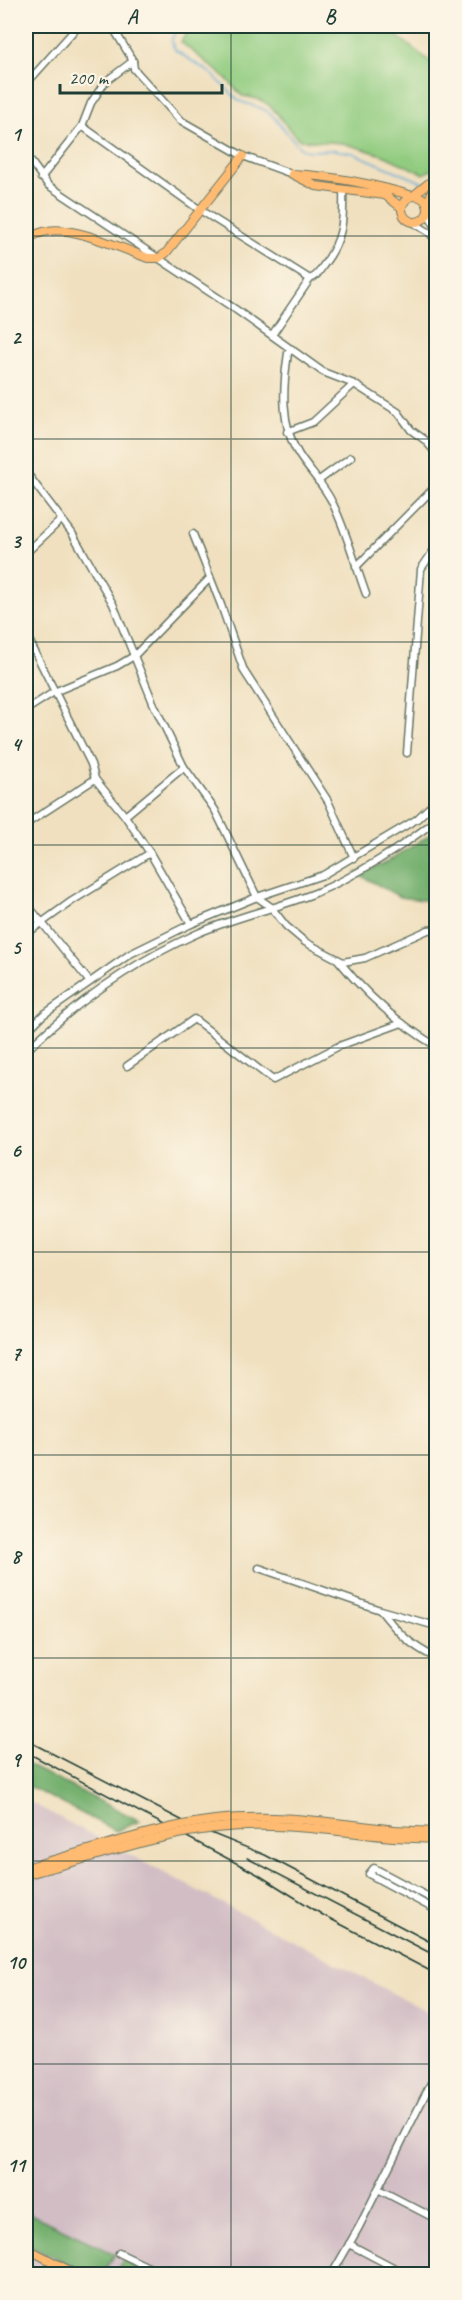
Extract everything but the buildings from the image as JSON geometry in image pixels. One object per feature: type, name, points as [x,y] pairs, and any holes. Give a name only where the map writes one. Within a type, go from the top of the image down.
[{"type":"main road","points":[[26,239],[48,231],[62,230],[148,258],[159,258],[166,253],[243,156]]},
{"type":"main road","points":[[292,174],[316,186],[385,195],[401,207],[406,219],[414,222],[423,220],[436,187]]},
{"type":"main road","points":[[292,174],[368,183],[421,197],[427,208]]},
{"type":"main road","points":[[401,207],[405,200],[436,177]]},
{"type":"main road","points":[[26,1868],[38,1868],[163,1838],[217,1828],[252,1825],[436,1839]]},
{"type":"main road","points":[[394,1834],[436,1832]]},
{"type":"main road","points":[[26,1875],[38,1868]]},
{"type":"main road","points":[[26,2248],[76,2274]]},
{"type":"main road","points":[[26,2266],[43,2274]]},
{"type":"street","points":[[26,84],[78,26]]},
{"type":"street","points":[[112,26],[134,61],[134,69],[180,120],[243,156],[292,174]]},
{"type":"street","points":[[41,178],[81,126],[91,103],[105,81],[134,61]]},
{"type":"street","points":[[81,126],[200,210],[310,279]]},
{"type":"street","points":[[26,155],[41,178],[71,202],[159,258],[323,372],[354,384],[398,412],[411,430],[425,440],[436,453]]},
{"type":"street","points":[[272,335],[310,279],[316,277],[333,252],[340,237],[344,215],[344,189]]},
{"type":"street","points":[[427,208],[436,228]]},
{"type":"street","points":[[414,222],[436,240]]},
{"type":"street","points":[[292,349],[288,353],[285,372],[287,432],[298,455],[332,501],[349,541],[366,594]]},
{"type":"street","points":[[287,432],[313,422],[354,384]]},
{"type":"street","points":[[318,481],[351,457]]},
{"type":"street","points":[[26,472],[83,552],[113,604],[154,705],[184,767],[214,810],[257,897],[271,907],[286,926],[305,942],[339,961],[361,988],[402,1023],[436,1046]]},
{"type":"street","points":[[356,567],[436,486]]},
{"type":"street","points":[[26,553],[61,520]]},
{"type":"street","points":[[193,534],[244,671],[328,801],[354,858]]},
{"type":"street","points":[[407,753],[421,568],[436,547]]},
{"type":"street","points":[[26,710],[54,692],[117,666],[134,656],[210,578]]},
{"type":"street","points":[[26,634],[91,764],[95,779],[125,816],[150,853],[191,924]]},
{"type":"street","points":[[125,816],[184,767]]},
{"type":"street","points":[[26,824],[95,779]]},
{"type":"street","points":[[26,1032],[43,1015],[130,954],[191,924],[257,897],[323,875],[417,819],[436,801]]},
{"type":"street","points":[[26,1051],[96,990],[129,969],[196,934],[316,893],[382,857],[436,820]]},
{"type":"street","points":[[26,934],[150,853]]},
{"type":"street","points":[[26,903],[89,981]]},
{"type":"street","points":[[26,916],[42,922]]},
{"type":"street","points":[[339,961],[366,958],[428,930],[436,929]]},
{"type":"street","points":[[428,930],[436,936]]},
{"type":"street","points":[[127,1066],[194,1019],[273,1080],[339,1046],[402,1023]]},
{"type":"street","points":[[260,1568],[380,1610],[436,1626]]},
{"type":"street","points":[[380,1610],[413,1647],[436,1658]]},
{"type":"street","points":[[436,1901],[374,1868],[369,1874],[436,1910]]},
{"type":"street","points":[[332,2274],[436,2073]]},
{"type":"street","points":[[378,2189],[436,2219]]},
{"type":"street","points":[[349,2244],[395,2272],[406,2274]]},
{"type":"street","points":[[119,2253],[164,2274]]},
{"type":"shaded area","points":[[26,1800],[436,2016],[436,2274],[26,2274]]},
{"type":"green space","points":[[190,26],[384,26],[436,66],[436,167],[424,174],[383,155],[343,143],[300,140],[270,106],[263,101],[242,96],[227,79],[181,42]]},
{"type":"green space","points":[[436,831],[436,902],[400,897],[356,873],[382,865]]},
{"type":"green space","points":[[26,1764],[140,1821],[116,1831],[26,1785]]},
{"type":"green space","points":[[26,2212],[115,2254],[103,2274],[91,2274],[26,2244]]},
{"type":"green space","points":[[123,2260],[150,2274],[115,2274]]},
{"type":"waterway","points":[[179,26],[172,38],[175,50],[212,74],[239,101],[271,114],[301,149],[353,153],[424,183]]},
{"type":"railway","points":[[26,1740],[191,1825],[265,1855],[436,1945]]},
{"type":"railway","points":[[26,1752],[257,1874],[323,1915],[436,1974]]},
{"type":"railway","points":[[247,1858],[436,1956]]}]
